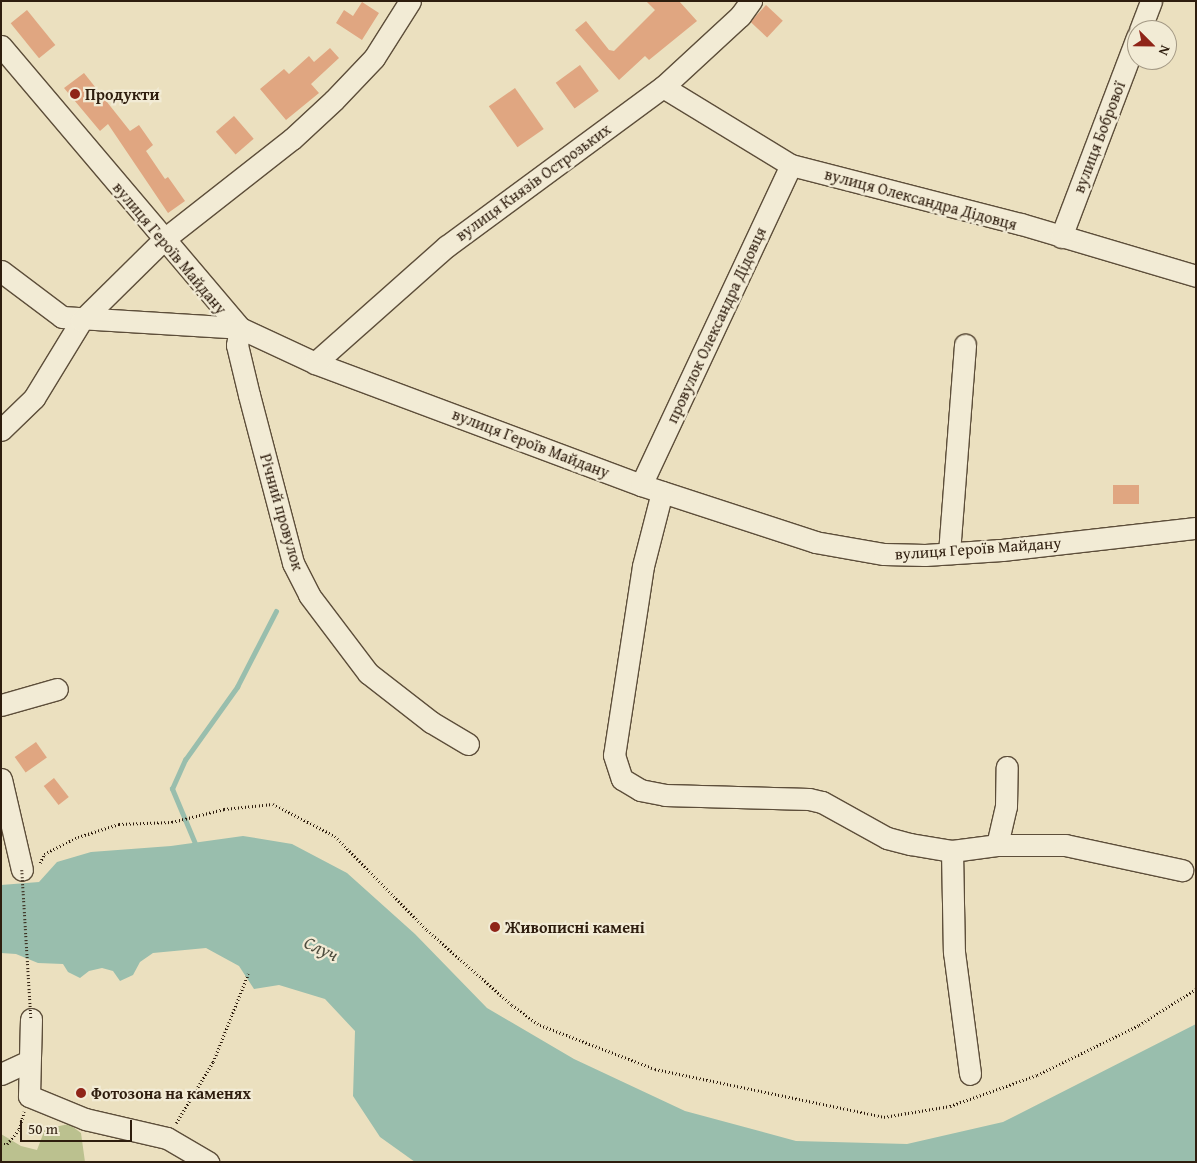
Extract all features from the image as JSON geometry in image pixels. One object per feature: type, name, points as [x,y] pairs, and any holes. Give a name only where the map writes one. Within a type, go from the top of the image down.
[{"type":"street","points":[[1,430],[34,398],[81,321],[163,240],[292,140],[334,100],[374,58],[410,1]]},
{"type":"street","name":"вулиця Князів Острозьких","points":[[315,364],[447,246],[663,87],[740,16],[751,1]]},
{"type":"street","points":[[1144,20],[1151,1]]},
{"type":"street","name":"вулиця Героїв Майдану","points":[[1,46],[163,240],[240,328],[315,364],[641,485],[815,542],[884,554],[949,553],[1196,528]]},
{"type":"street","name":"вулиця Бобрової","points":[[1060,237],[1127,63]]},
{"type":"street","name":"вулиця Олександра Дідовця","points":[[663,87],[791,165],[1060,237],[1196,276]]},
{"type":"street","name":"провулок Олександра Дідовця","points":[[641,485],[791,165]]},
{"type":"street","points":[[1,270],[62,317],[81,321],[240,328]]},
{"type":"street","name":"Річний провулок","points":[[240,328],[237,345],[249,395],[293,563],[309,595],[368,674],[431,722],[468,744]]},
{"type":"street","points":[[949,553],[965,345]]},
{"type":"street","points":[[662,492],[643,566],[614,754],[622,779],[640,790],[665,795],[808,799],[822,802],[887,838],[952,851],[997,844],[1064,845],[1182,870]]},
{"type":"street","points":[[1,705],[57,689]]},
{"type":"street","points":[[997,844],[1006,806],[1007,768]]},
{"type":"street","points":[[1,779],[26,872]]},
{"type":"street","points":[[952,851],[954,952],[970,1074]]},
{"type":"street","points":[[31,1019],[29,1096],[85,1119],[167,1138],[208,1162]]},
{"type":"street","points":[[1,1074],[29,1061]]},
{"type":"path","points":[[31,1019],[26,872],[44,854],[78,837],[119,824],[172,822],[224,809],[273,804],[335,836],[427,930],[512,1005],[540,1025],[655,1069],[884,1116],[950,1106],[1037,1075],[1139,1025],[1196,990]]},
{"type":"path","points":[[167,1138],[213,1062],[248,974]]},
{"type":"path","points":[[1,1144],[7,1144],[19,1129],[29,1096]]},
{"type":"shaded area","points":[[69,1124],[81,1133],[85,1162],[1,1162],[1,1134],[21,1146],[37,1150],[45,1129]]},
{"type":"water","name":"Случ","points":[[243,836],[292,844],[347,873],[415,934],[487,1008],[574,1059],[685,1111],[796,1141],[907,1144],[1003,1122],[1196,1024],[1196,1162],[415,1162],[380,1137],[353,1096],[355,1031],[325,999],[279,985],[254,989],[239,966],[206,948],[153,953],[140,962],[133,975],[120,981],[113,971],[102,968],[89,971],[80,978],[68,972],[63,964],[38,963],[16,954],[1,953],[1,885],[39,882],[57,862],[91,852],[171,846]]},
{"type":"building","points":[[646,1],[679,1],[697,21],[649,60],[645,56],[619,80],[575,30],[586,21],[609,50],[614,51],[655,10]]},
{"type":"building","points":[[362,2],[379,13],[362,40],[336,23],[344,10],[353,16]]},
{"type":"building","points":[[766,5],[783,21],[767,38],[750,22]]},
{"type":"building","points":[[27,10],[55,45],[39,58],[11,23]]},
{"type":"building","points":[[330,48],[339,58],[311,84],[319,93],[286,120],[260,89],[284,69],[289,74],[309,56],[314,62]]},
{"type":"building","points":[[580,65],[599,91],[575,109],[556,83]]},
{"type":"building","points":[[84,73],[130,131],[139,125],[153,145],[146,151],[165,179],[168,177],[185,201],[168,213],[108,124],[100,131],[64,88]]},
{"type":"building","points":[[515,88],[544,129],[517,147],[489,106]]},
{"type":"building","points":[[234,116],[254,139],[236,154],[216,132]]},
{"type":"building","points":[[1113,485],[1139,485],[1139,504],[1113,504]]},
{"type":"building","points":[[36,742],[47,758],[26,772],[15,757]]},
{"type":"building","points":[[54,778],[69,797],[59,805],[44,786]]},
{"type":"waterway","points":[[196,846],[172,789],[185,760],[237,687],[276,611]]},
{"type":"place","name":"Продукти","points":[[75,94]]},
{"type":"place","name":"Живописні камені","points":[[495,927]]},
{"type":"place","name":"Фотозона на каменях","points":[[81,1093]]}]
